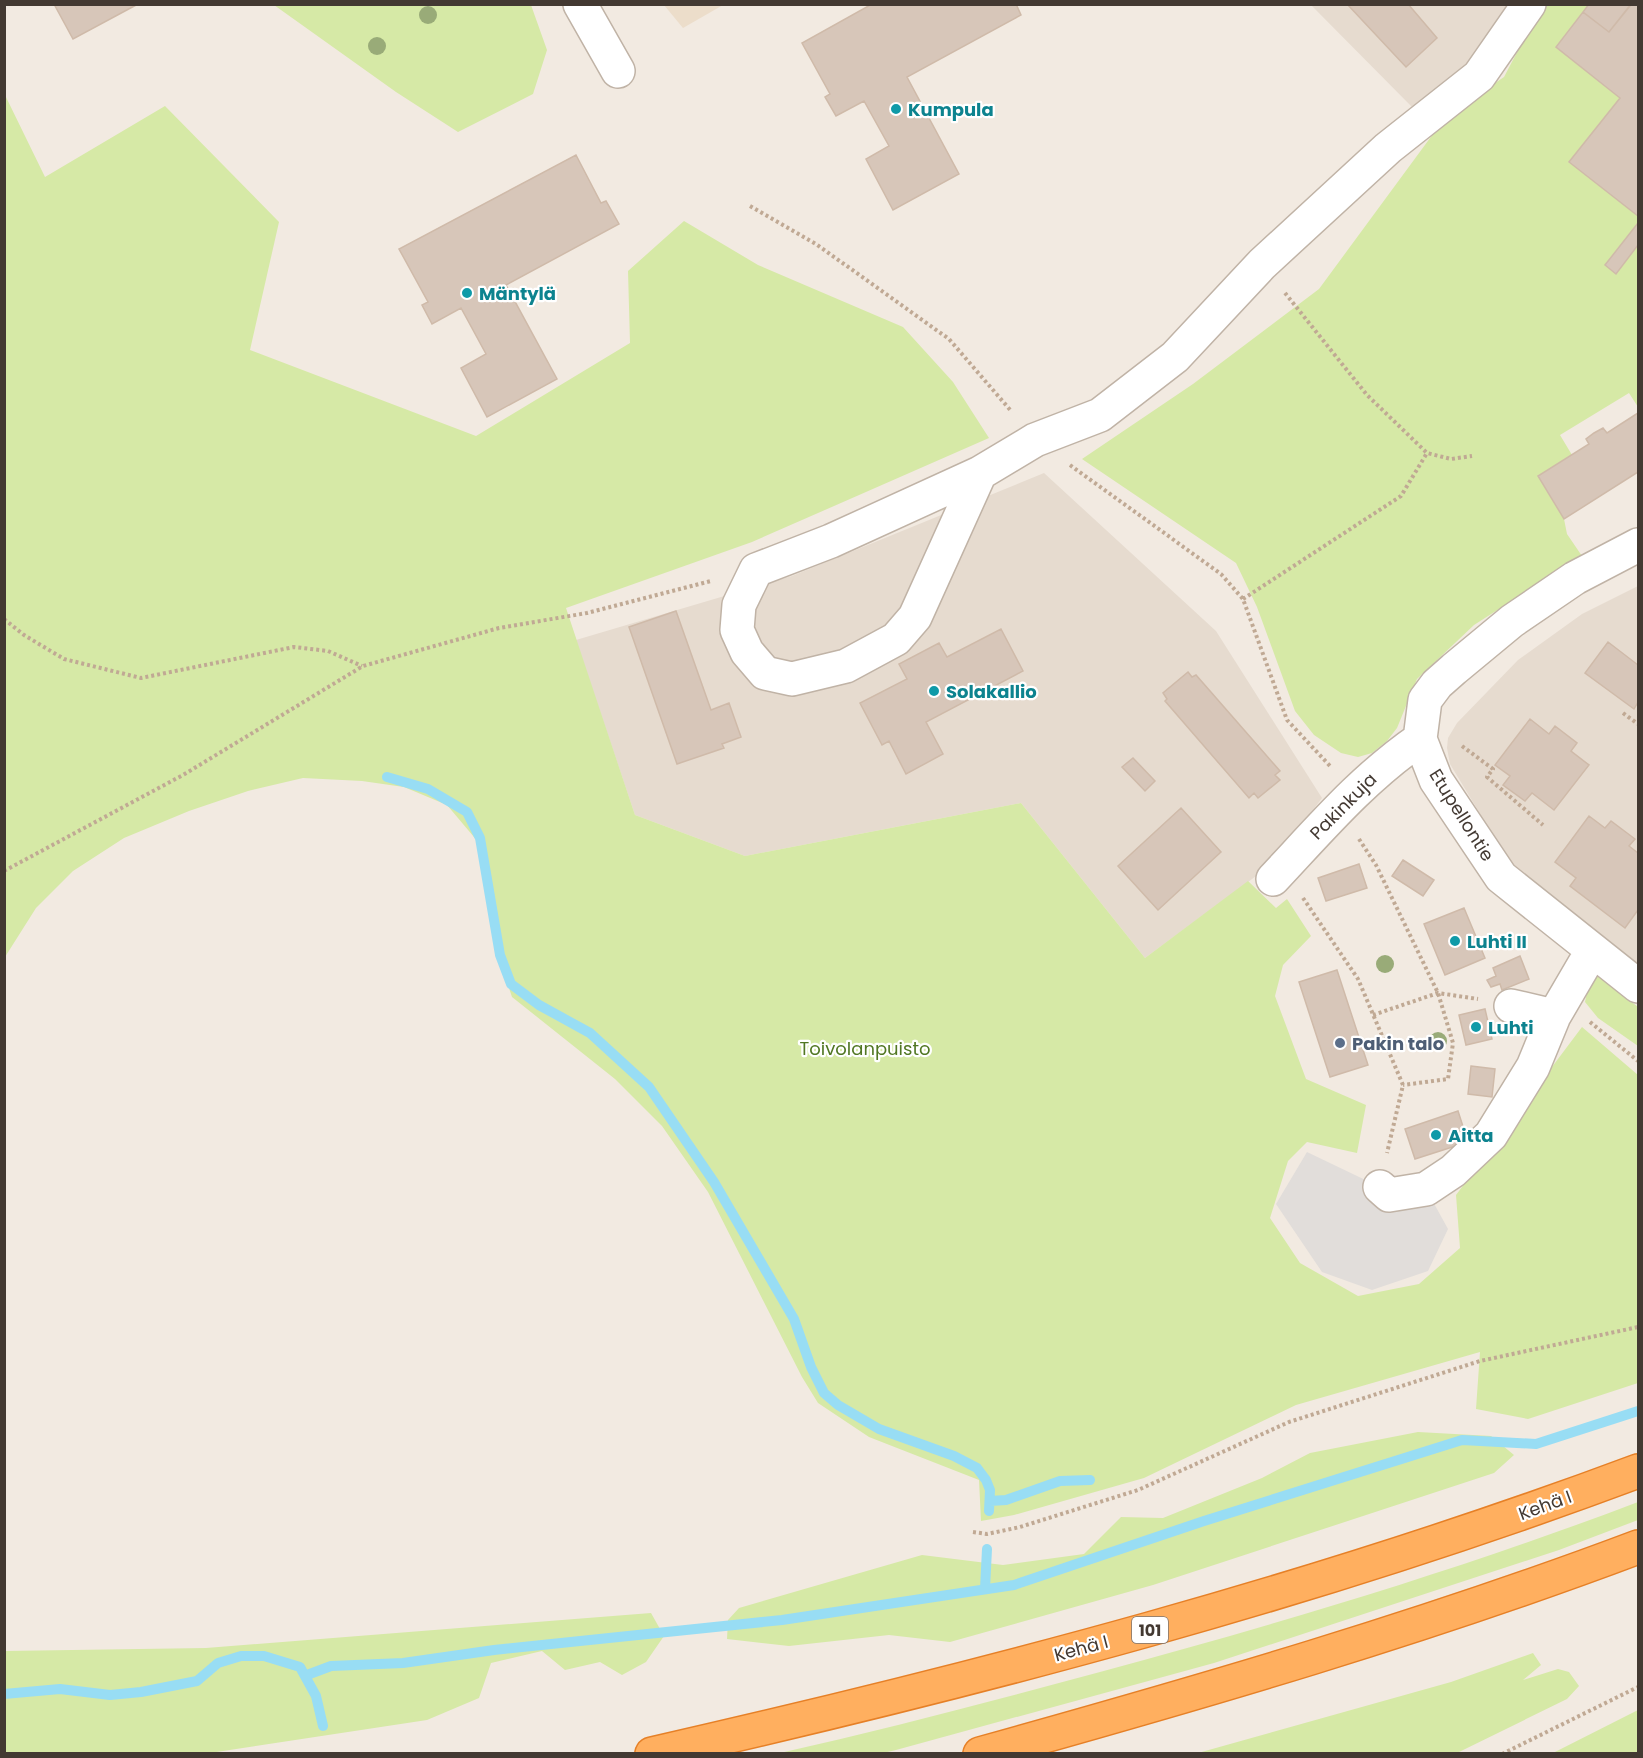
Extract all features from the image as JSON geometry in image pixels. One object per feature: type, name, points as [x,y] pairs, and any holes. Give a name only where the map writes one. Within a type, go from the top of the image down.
[{"type":"highway","name":"Kehä I","points":[[652,1754],[884,1701],[1203,1616],[1380,1562],[1638,1471]]},
{"type":"highway","points":[[980,1754],[1221,1686],[1387,1635],[1638,1547]]},
{"type":"street","points":[[580,4],[618,71]]},
{"type":"street","points":[[980,473],[915,617],[896,639],[846,666],[792,679],[765,673],[747,652],[737,630],[739,605],[756,570],[831,541],[980,473],[1035,440],[1100,415],[1175,357],[1262,264],[1388,148],[1479,76],[1529,4]]},
{"type":"street","name":"Etupellontie","points":[[1638,545],[1575,578],[1512,621],[1445,676],[1425,700],[1420,739],[1436,780],[1501,878],[1638,986]]},
{"type":"street","name":"Pakinkuja","points":[[1279,872],[1346,800],[1388,761],[1420,739]]},
{"type":"street","points":[[1380,1187],[1389,1195],[1426,1189],[1453,1171],[1491,1135],[1533,1067],[1560,1005],[1592,951]]},
{"type":"street","points":[[1511,1006],[1560,1005]]},
{"type":"path","points":[[750,206],[816,244],[949,339],[1035,440],[1221,574],[1243,599],[1287,720],[1346,800],[1438,993],[1453,1043],[1448,1079],[1403,1084]]},
{"type":"path","points":[[1262,264],[1367,395],[1427,453],[1451,459],[1472,456]]},
{"type":"path","points":[[1243,599],[1401,496],[1427,453]]},
{"type":"path","points":[[4,871],[183,775],[363,666],[499,628],[587,613],[756,570]]},
{"type":"path","points":[[4,619],[24,635],[64,658],[141,678],[294,647],[328,651],[363,666]]},
{"type":"path","points":[[1623,713],[1638,724]]},
{"type":"path","points":[[1458,742],[1492,769],[1487,777],[1543,825]]},
{"type":"path","points":[[1279,872],[1312,913],[1358,979],[1403,1084],[1380,1187]]},
{"type":"path","points":[[1373,1015],[1438,993],[1511,1006]]},
{"type":"path","points":[[1560,1005],[1590,1021],[1638,1061]]},
{"type":"path","points":[[973,1532],[987,1534],[1020,1527],[1138,1491],[1289,1422],[1480,1361],[1638,1327]]},
{"type":"path","points":[[1502,1754],[1638,1687]]},
{"type":"shaded area","points":[[664,5],[723,5],[683,28]]},
{"type":"shaded area","points":[[1311,5],[1516,5],[1469,65],[1412,107]]},
{"type":"shaded area","points":[[1044,473],[1216,631],[1322,798],[1271,865],[1145,958],[1021,803],[745,856],[635,815],[576,640],[792,576]]},
{"type":"shaded area","points":[[1638,586],[1638,964],[1508,860],[1450,764],[1447,748],[1448,738],[1457,723],[1518,660],[1582,614]]},
{"type":"shaded area","points":[[1307,1152],[1380,1187],[1426,1189],[1448,1229],[1428,1271],[1372,1290],[1322,1272],[1276,1204]]},
{"type":"green space","points":[[274,5],[531,5],[547,50],[533,94],[458,132],[396,92]]},
{"type":"green space","points":[[1542,5],[1631,5],[1609,32],[1583,12],[1556,47],[1620,98],[1570,162],[1638,216],[1638,407],[1629,393],[1560,435],[1572,455],[1538,476],[1564,519],[1567,534],[1582,556],[1474,625],[1417,679],[1397,728],[1387,741],[1372,753],[1358,757],[1341,753],[1314,735],[1295,711],[1257,607],[1236,563],[1082,459],[1193,384],[1319,289],[1447,115],[1504,77]]},
{"type":"green space","name":"Toivolanpuisto","points":[[4,93],[45,177],[165,106],[279,222],[250,350],[476,436],[630,343],[628,271],[684,221],[758,265],[903,327],[953,382],[989,438],[752,542],[566,608],[635,815],[745,856],[1021,803],[1145,958],[1248,881],[1276,908],[1287,899],[1311,936],[1283,965],[1275,996],[1306,1079],[1366,1105],[1357,1153],[1307,1142],[1288,1161],[1270,1218],[1300,1263],[1358,1296],[1419,1284],[1460,1248],[1456,1195],[1582,1027],[1638,1075],[1638,1383],[1528,1419],[1476,1409],[1480,1352],[1296,1405],[1144,1478],[1014,1515],[981,1521],[979,1480],[869,1437],[818,1403],[802,1377],[708,1192],[662,1126],[615,1079],[512,997],[498,955],[479,843],[447,805],[404,787],[362,781],[303,778],[248,791],[189,811],[124,838],[73,871],[36,908],[5,957]]},
{"type":"green space","points":[[1597,975],[1638,1007],[1638,1046],[1598,1018],[1585,1002],[1588,987]]},
{"type":"green space","points":[[1418,1432],[1491,1436],[1514,1455],[1494,1473],[1153,1585],[950,1642],[889,1635],[789,1646],[727,1639],[728,1620],[739,1608],[922,1555],[1003,1565],[1084,1554],[1121,1517],[1163,1518],[1262,1478],[1310,1453]]},
{"type":"green space","points":[[1638,1502],[1638,1520],[1559,1550],[1214,1663],[879,1754],[780,1753],[980,1704],[1236,1634],[1371,1594],[1505,1550]]},
{"type":"green space","points":[[651,1613],[664,1636],[646,1662],[622,1675],[600,1662],[565,1670],[542,1651],[491,1663],[479,1698],[427,1720],[210,1753],[5,1753],[5,1651],[206,1648]]},
{"type":"green space","points":[[1533,1653],[1541,1665],[1523,1680],[1558,1669],[1569,1672],[1579,1686],[1567,1699],[1457,1753],[1198,1753],[1451,1682]]},
{"type":"green space","points":[[1638,1710],[1638,1753],[1553,1753]]},
{"type":"building","points":[[54,4],[138,4],[73,39]]},
{"type":"building","name":"Kumpula","points":[[872,4],[1016,4],[1021,15],[907,77],[959,174],[893,210],[866,159],[889,146],[864,101],[836,116],[825,97],[830,94],[802,43]]},
{"type":"building","points":[[1347,4],[1408,4],[1437,38],[1406,67]]},
{"type":"building","points":[[1589,4],[1628,4],[1630,6],[1609,32],[1583,12]]},
{"type":"building","points":[[1631,4],[1638,4],[1638,216],[1569,162],[1620,98],[1556,47],[1583,12],[1609,32]]},
{"type":"building","name":"Mäntylä","points":[[576,155],[601,203],[606,201],[619,224],[506,285],[557,379],[487,417],[461,368],[486,354],[461,308],[432,324],[422,305],[428,302],[399,249]]},
{"type":"building","points":[[1638,223],[1638,245],[1616,274],[1605,265]]},
{"type":"building","points":[[1638,413],[1638,472],[1564,519],[1538,476],[1589,444],[1586,439],[1594,433],[1603,428],[1607,433]]},
{"type":"building","points":[[676,611],[711,710],[729,703],[741,737],[722,744],[724,748],[677,764],[629,627]]},
{"type":"building","name":"Solakallio","points":[[1001,629],[1023,671],[926,722],[943,754],[906,774],[889,741],[882,745],[860,703],[907,679],[899,664],[939,643],[947,657]]},
{"type":"building","points":[[1608,642],[1638,665],[1638,702],[1634,709],[1585,673]]},
{"type":"building","points":[[1188,672],[1192,677],[1196,675],[1280,771],[1275,775],[1280,780],[1258,798],[1254,793],[1249,798],[1165,701],[1167,699],[1163,693]]},
{"type":"building","points":[[1530,719],[1549,734],[1555,726],[1577,743],[1571,751],[1589,765],[1554,810],[1532,793],[1525,801],[1503,785],[1510,776],[1495,765]]},
{"type":"building","points":[[1133,758],[1155,781],[1145,791],[1122,767]]},
{"type":"building","points":[[1181,808],[1221,852],[1158,910],[1118,866]]},
{"type":"building","points":[[1589,816],[1605,828],[1611,821],[1635,839],[1629,846],[1638,853],[1638,910],[1625,928],[1570,886],[1576,878],[1555,862]]},
{"type":"building","points":[[1403,860],[1434,880],[1423,896],[1392,876]]},
{"type":"building","points":[[1359,864],[1367,888],[1326,901],[1318,878]]},
{"type":"building","name":"Luhti II","points":[[1464,908],[1485,958],[1445,975],[1424,924]]},
{"type":"building","points":[[1520,956],[1529,979],[1502,990],[1500,984],[1491,987],[1487,980],[1496,976],[1493,968]]},
{"type":"building","name":"Pakin talo","points":[[1337,970],[1368,1065],[1330,1077],[1299,982]]},
{"type":"building","name":"Luhti","points":[[1485,1009],[1492,1039],[1466,1045],[1459,1015]]},
{"type":"building","name":"Luhti","points":[[1471,1066],[1495,1069],[1492,1097],[1468,1094]]},
{"type":"building","name":"Aitta","points":[[1458,1111],[1468,1142],[1415,1159],[1405,1129]]},
{"type":"waterway","points":[[387,777],[428,789],[467,812],[480,838],[500,955],[511,984],[539,1005],[590,1033],[649,1087],[714,1182],[794,1319],[811,1367],[824,1393],[838,1405],[879,1429],[954,1456],[977,1468],[990,1490],[989,1511]]},
{"type":"waterway","points":[[307,1675],[331,1666],[403,1663],[494,1650],[782,1620],[1014,1585],[1204,1521],[1462,1440],[1536,1444],[1638,1411]]},
{"type":"waterway","points":[[990,1501],[1006,1500],[1060,1481],[1090,1480]]},
{"type":"waterway","points":[[985,1589],[987,1549]]},
{"type":"waterway","points":[[4,1694],[60,1689],[110,1695],[141,1692],[197,1681],[218,1663],[241,1656],[264,1656],[300,1667],[316,1696],[323,1726]]},
{"type":"place","name":"Kumpula","points":[[896,109]]},
{"type":"place","name":"Mäntylä","points":[[467,293]]},
{"type":"place","name":"Solakallio","points":[[934,691]]},
{"type":"place","name":"Luhti II","points":[[1455,941]]},
{"type":"place","name":"Luhti","points":[[1476,1027]]},
{"type":"place","name":"Pakin talo","points":[[1340,1043]]},
{"type":"place","name":"Aitta","points":[[1436,1135]]}]
